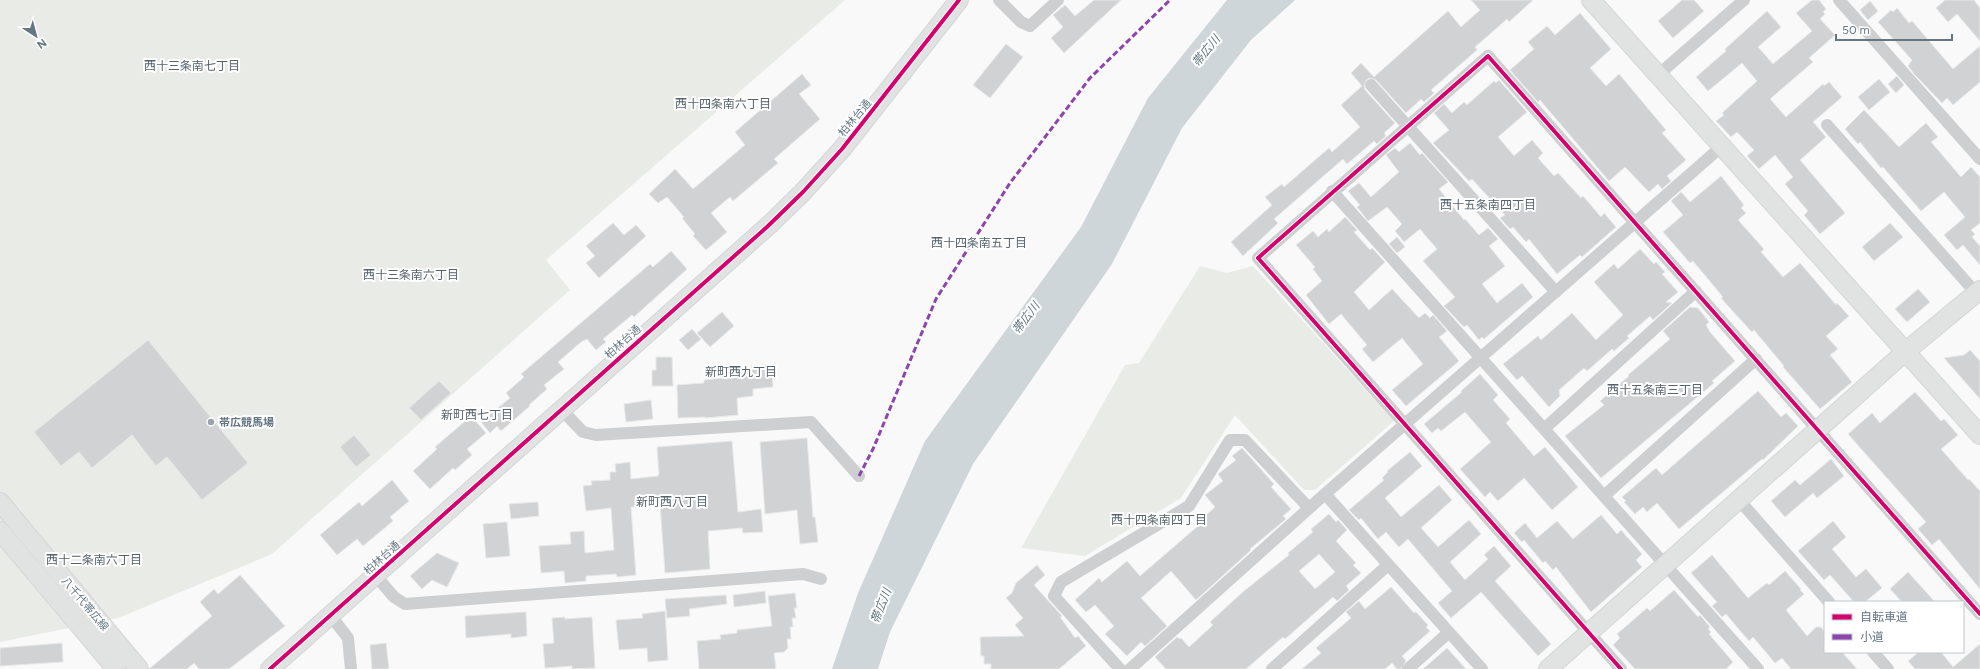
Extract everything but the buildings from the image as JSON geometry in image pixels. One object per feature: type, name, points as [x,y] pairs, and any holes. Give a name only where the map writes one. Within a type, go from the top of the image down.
[{"type":"street","name":"柏林台通","points":[[270,669],[768,226],[803,192],[842,148],[959,0]]},
{"type":"street","points":[[999,0],[1021,22],[1030,26],[1058,0]]},
{"type":"street","points":[[1591,0],[1980,435]]},
{"type":"street","points":[[1658,75],[1744,0]]},
{"type":"street","points":[[1839,0],[1980,159]]},
{"type":"street","points":[[1621,669],[1258,258],[1332,191],[1408,127],[1488,56],[1980,614]]},
{"type":"street","points":[[1371,85],[1556,292]]},
{"type":"street","points":[[1548,669],[1666,566],[1905,352],[1978,291],[1827,125]]},
{"type":"street","points":[[1130,669],[1309,508],[1721,147]]},
{"type":"street","points":[[1332,191],[1758,669]]},
{"type":"street","points":[[1544,429],[1696,291]]},
{"type":"street","points":[[1604,496],[1756,359]]},
{"type":"street","points":[[561,409],[583,432],[596,435],[811,422],[859,476]]},
{"type":"street","points":[[1120,669],[1054,596],[1061,582],[1189,506],[1230,440],[1245,440],[1309,508]]},
{"type":"street","points":[[1325,494],[1448,633],[1482,669]]},
{"type":"street","points":[[1739,500],[1828,601]]},
{"type":"street","name":"八千代帯広線","points":[[0,502],[139,669]]},
{"type":"street","name":"八千代帯広線","points":[[0,531],[116,669]]},
{"type":"street","points":[[1272,669],[1388,565]]},
{"type":"street","points":[[376,576],[394,597],[406,604],[803,574],[822,579]]},
{"type":"street","points":[[331,616],[348,638],[351,669]]},
{"type":"street","points":[[1408,669],[1448,633]]},
{"type":"street","points":[[1874,653],[1888,669]]},
{"type":"shaded area","name":"帯広競馬場","points":[[0,0],[845,0],[546,260],[570,290],[272,554],[118,618],[0,642]]},
{"type":"shaded area","points":[[1200,266],[1227,273],[1253,266],[1394,421],[1315,490],[1304,490],[1235,415],[1181,498],[1085,556],[1021,548],[1125,365],[1139,363]]},
{"type":"water","name":"帯広川","points":[[1227,0],[1295,0],[1251,40],[1182,128],[1112,264],[973,464],[890,632],[878,669],[832,669],[858,593],[925,441],[1081,227],[1148,98]]},
{"type":"marked path","points":[[859,476],[873,449],[936,299],[1010,183],[1090,78],[1170,0]]},
{"type":"cycle path","points":[[270,669],[768,226],[803,192],[842,149],[959,0]]},
{"type":"cycle path","points":[[1621,669],[1258,258],[1488,56],[1980,614]]},
{"type":"place","name":"帯広競馬場","points":[[211,422]]},
{"type":"district","name":"西十三条南七丁目","points":[[192,66]]},
{"type":"district","name":"西十四条南六丁目","points":[[723,104]]},
{"type":"district","name":"西十五条南四丁目","points":[[1488,205]]},
{"type":"district","name":"西十四条南五丁目","points":[[979,243]]},
{"type":"district","name":"西十三条南六丁目","points":[[411,275]]},
{"type":"district","name":"新町西九丁目","points":[[741,372]]},
{"type":"district","name":"西十五条南三丁目","points":[[1655,390]]},
{"type":"district","name":"新町西七丁目","points":[[477,415]]},
{"type":"district","name":"新町西八丁目","points":[[672,502]]},
{"type":"district","name":"西十四条南四丁目","points":[[1159,520]]},
{"type":"district","name":"西十二条南六丁目","points":[[94,560]]}]
